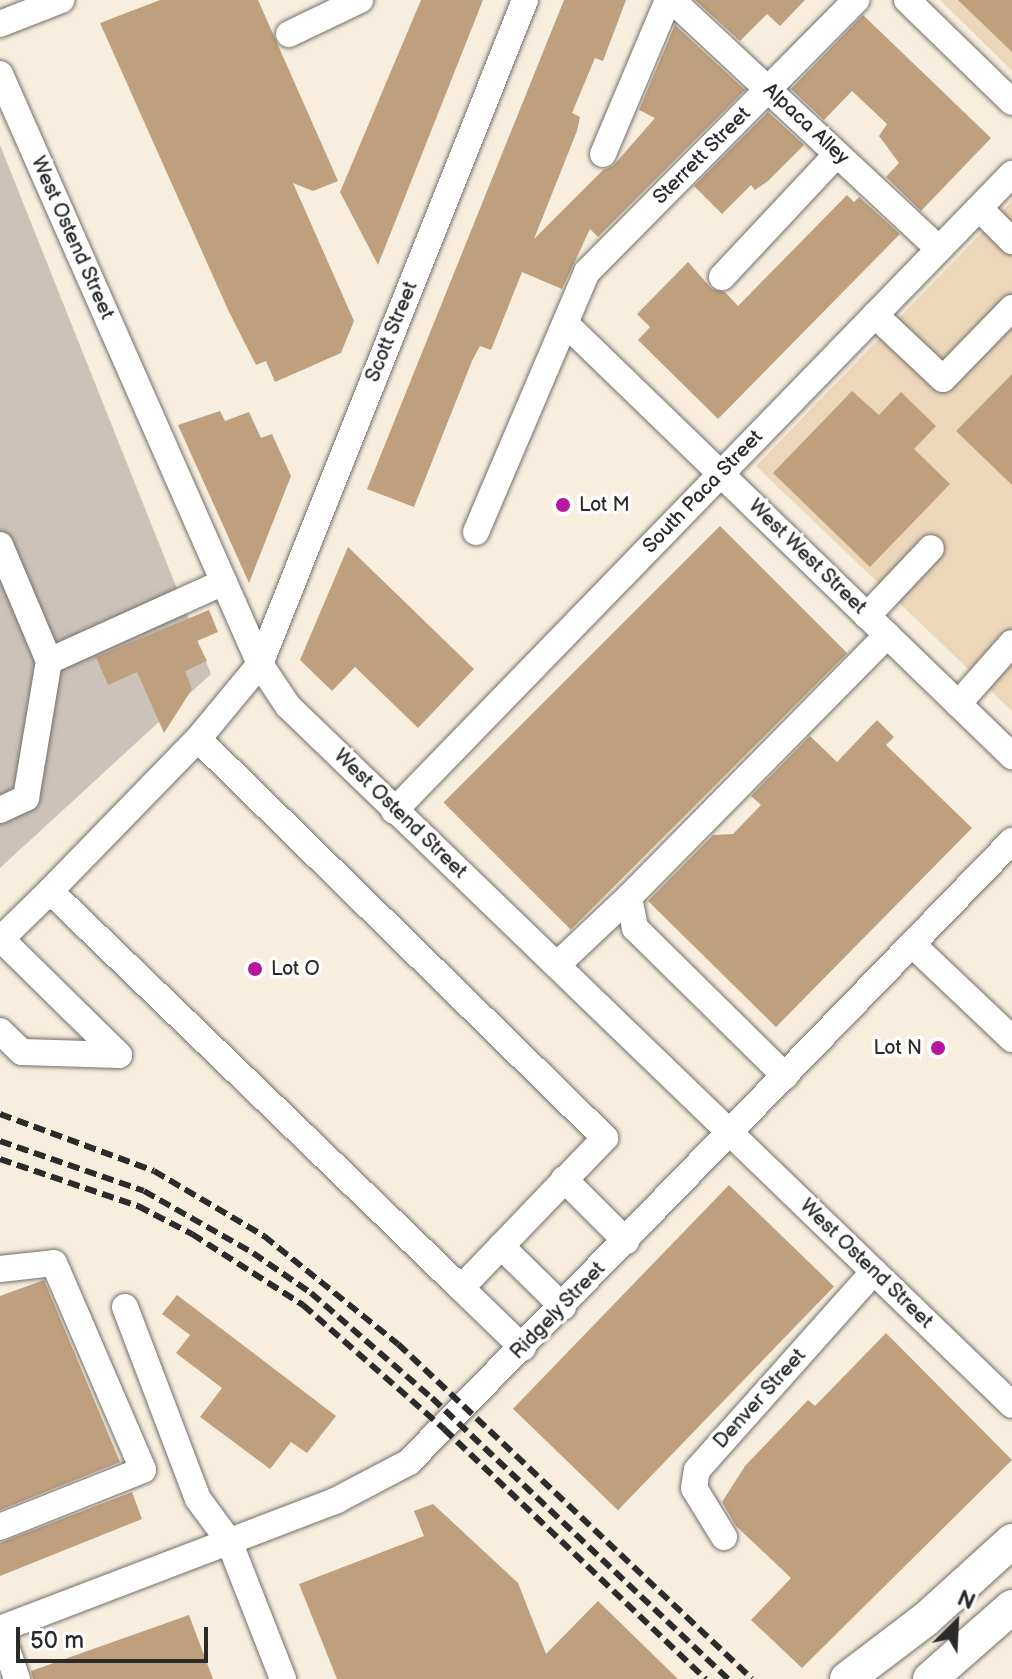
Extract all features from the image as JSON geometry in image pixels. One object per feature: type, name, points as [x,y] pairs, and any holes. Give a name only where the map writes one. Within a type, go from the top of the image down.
[{"type":"main road","points":[[847,1679],[926,1619],[1012,1541]]},
{"type":"main road","points":[[930,1679],[1012,1607]]},
{"type":"street","points":[[0,24],[61,0]]},
{"type":"street","points":[[289,34],[360,0]]},
{"type":"street","name":"Scott Street","points":[[0,939],[198,739],[260,664],[525,0]]},
{"type":"street","points":[[603,154],[670,0]]},
{"type":"street","name":"Alpaca Alley","points":[[670,0],[939,249]]},
{"type":"street","name":"Sterrett Street","points":[[476,532],[567,325],[587,272],[856,0]]},
{"type":"street","points":[[907,0],[1012,102]]},
{"type":"street","name":"West Ostend Street","points":[[0,74],[260,664],[288,706],[1012,1405]]},
{"type":"street","points":[[722,277],[837,154]]},
{"type":"street","name":"South Paca Street","points":[[394,811],[1012,174]]},
{"type":"street","points":[[979,208],[1012,241]]},
{"type":"street","points":[[875,315],[943,379],[1012,308]]},
{"type":"street","name":"West West Street","points":[[567,325],[958,704],[1008,745]]},
{"type":"street","points":[[0,545],[49,661],[26,798],[0,810]]},
{"type":"street","points":[[867,616],[931,548]]},
{"type":"street","points":[[49,661],[224,582]]},
{"type":"street","points":[[558,964],[629,897],[887,635]]},
{"type":"street","points":[[958,704],[1012,643]]},
{"type":"street","points":[[198,739],[605,1138],[461,1288]]},
{"type":"street","name":"Ridgely Street","points":[[0,1629],[384,1479],[444,1429],[1012,841]]},
{"type":"street","points":[[50,891],[523,1348]]},
{"type":"street","points":[[629,897],[635,928],[785,1076]]},
{"type":"street","points":[[0,939],[119,1055],[22,1052],[0,1031]]},
{"type":"street","points":[[912,944],[1012,1039]]},
{"type":"street","points":[[564,1179],[626,1241]]},
{"type":"street","points":[[501,1246],[563,1307]]},
{"type":"street","points":[[0,1269],[54,1263],[143,1470],[0,1527]]},
{"type":"street","name":"Denver Street","points":[[724,1537],[694,1488],[697,1470],[874,1271]]},
{"type":"street","points":[[125,1307],[198,1499],[229,1541],[283,1679]]},
{"type":"street","points":[[0,1629],[17,1679]]},
{"type":"shaded area","points":[[940,0],[1012,0],[1012,71]]},
{"type":"shaded area","points":[[0,145],[211,674],[0,868]]},
{"type":"shaded area","points":[[1012,201],[1012,711],[756,466]]},
{"type":"building","points":[[160,0],[258,0],[338,181],[313,191],[293,183],[354,321],[341,353],[275,382],[266,361],[256,365],[229,312],[100,23]]},
{"type":"building","points":[[421,0],[483,0],[378,265],[340,192]]},
{"type":"building","points":[[564,0],[626,0],[603,61],[595,58],[572,113],[580,117],[577,131],[534,239],[603,170],[613,166],[655,118],[639,110],[675,25],[745,90],[598,237],[590,229],[562,289],[522,272],[491,350],[480,346],[472,361],[414,507],[367,489]]},
{"type":"building","points":[[695,0],[805,0],[780,26],[767,14],[740,41]]},
{"type":"building","points":[[958,0],[1012,0],[1012,52]]},
{"type":"building","points":[[863,15],[991,138],[921,211],[886,177],[899,163],[879,136],[887,124],[852,91],[824,120],[791,89]]},
{"type":"building","points":[[768,112],[804,145],[768,181],[755,190],[751,185],[722,214],[694,186]]},
{"type":"building","points":[[847,195],[854,202],[859,197],[900,234],[718,419],[638,340],[650,327],[637,314],[688,262],[712,289],[725,292],[738,306]]},
{"type":"building","points":[[1012,374],[1012,485],[956,431]]},
{"type":"building","points":[[852,391],[879,415],[901,392],[936,426],[914,449],[950,484],[870,567],[773,473]]},
{"type":"building","points":[[220,411],[225,421],[249,412],[261,438],[272,434],[291,476],[249,583],[178,425]]},
{"type":"building","points":[[720,526],[847,653],[571,930],[444,802]]},
{"type":"building","points":[[348,547],[474,669],[418,728],[355,667],[332,691],[300,660]]},
{"type":"building","points":[[209,610],[218,632],[197,641],[207,661],[185,671],[192,689],[164,733],[137,672],[108,685],[96,657]]},
{"type":"building","points":[[877,720],[894,737],[886,745],[972,828],[776,1027],[648,901],[713,835],[733,834],[761,805],[751,796],[810,736],[837,762]]},
{"type":"building","points":[[729,1185],[834,1286],[618,1510],[513,1409]]},
{"type":"building","points":[[44,1280],[120,1462],[0,1510],[0,1296]]},
{"type":"building","points":[[177,1295],[336,1416],[307,1453],[291,1442],[270,1469],[200,1417],[222,1388],[176,1353],[190,1335],[162,1314]]},
{"type":"building","points":[[886,1333],[1012,1460],[802,1668],[751,1620],[791,1578],[736,1526],[722,1502],[745,1466],[808,1400],[815,1406]]},
{"type":"building","points":[[132,1492],[142,1519],[0,1576],[0,1543]]},
{"type":"building","points":[[433,1504],[518,1583],[546,1654],[598,1601],[678,1679],[337,1679],[299,1584],[424,1536],[414,1511]]},
{"type":"building","points":[[189,1615],[213,1679],[33,1679],[31,1671]]},
{"type":"railway","points":[[0,1114],[154,1171],[264,1236],[398,1344],[752,1679]]},
{"type":"railway","points":[[0,1141],[144,1191],[253,1253],[311,1293],[432,1398],[728,1679]]},
{"type":"railway","points":[[0,1159],[138,1206],[192,1234],[303,1305],[444,1429],[706,1679]]},
{"type":"place","name":"Lot M","points":[[563,505]]},
{"type":"place","name":"Lot O","points":[[255,969]]},
{"type":"place","name":"Lot N","points":[[938,1048]]}]
